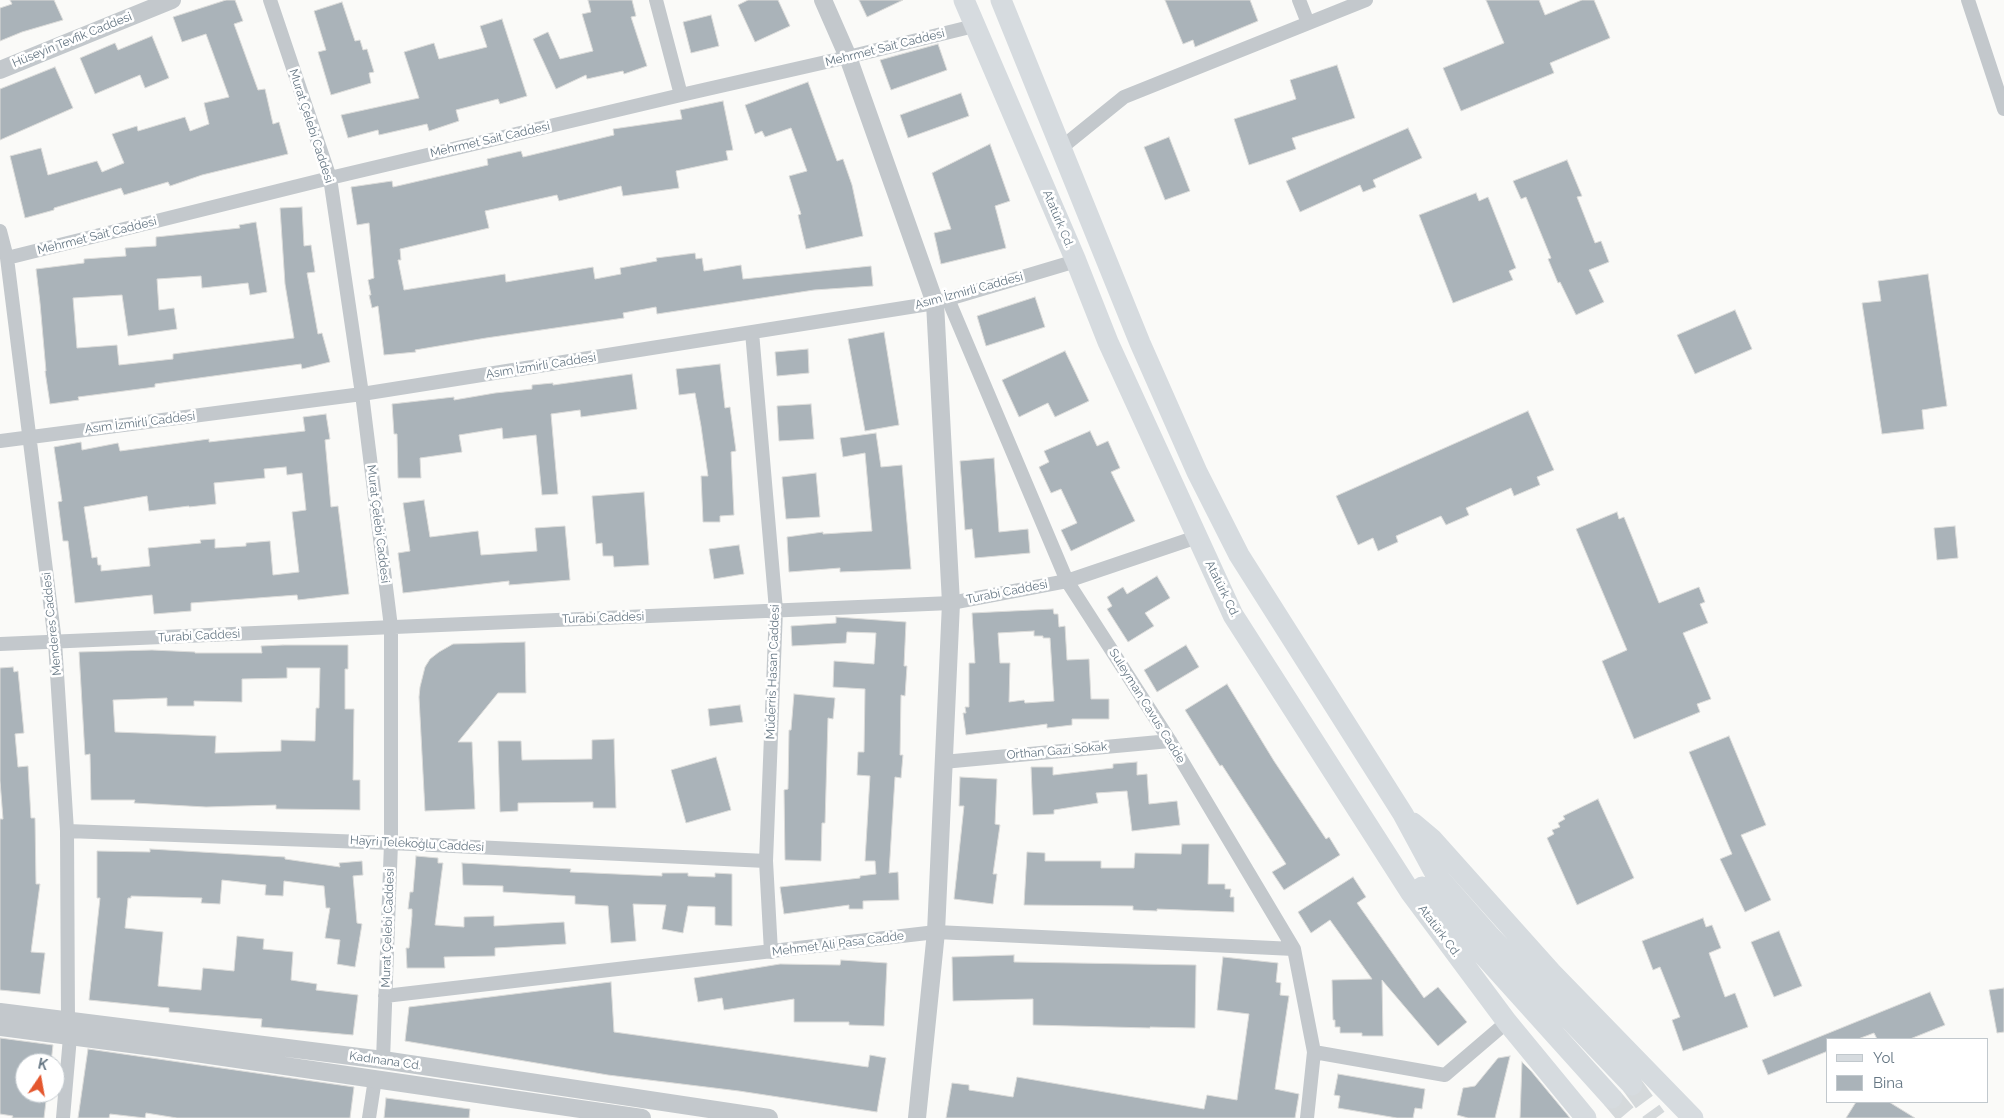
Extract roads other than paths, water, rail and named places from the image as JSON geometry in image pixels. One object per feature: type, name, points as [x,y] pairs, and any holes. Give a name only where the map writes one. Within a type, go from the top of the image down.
[{"type":"main road","name":"Atatürk Cd.","points":[[964,0],[1076,261],[1108,342],[1233,615],[1410,893],[1507,1022],[1586,1118]]},
{"type":"main road","points":[[1001,0],[1140,343],[1197,472],[1234,547],[1403,814],[1436,875],[1489,934],[1632,1085]]},
{"type":"main road","points":[[1403,814],[1432,839],[1551,972],[1693,1118]]},
{"type":"main road","points":[[1376,838],[1612,1098]]},
{"type":"street","name":"Hüseyin Tevfik Caddesi","points":[[0,70],[172,0]]},
{"type":"street","name":"Murat Çelebi Caddesi","points":[[270,0],[330,178],[362,394],[391,627],[391,843],[382,1060]]},
{"type":"street","points":[[656,0],[682,95]]},
{"type":"street","points":[[823,0],[848,57],[942,301],[950,603],[936,932],[917,1118]]},
{"type":"street","points":[[1299,0],[1308,23]]},
{"type":"street","points":[[1061,148],[1124,97],[1366,0]]},
{"type":"street","points":[[1968,0],[2004,108]]},
{"type":"street","name":"Mehrmet Sait Caddesi","points":[[7,258],[330,178],[974,26]]},
{"type":"street","name":"Menderes Caddesi","points":[[0,231],[7,258],[55,642],[67,831],[69,1029],[63,1118]]},
{"type":"street","name":"Asım İzmirli Caddesi","points":[[0,441],[362,394],[942,301],[1076,261]]},
{"type":"street","name":"Suleyman Cavus Cadde","points":[[942,301],[1067,581],[1170,741],[1294,949],[1314,1052],[1307,1118]]},
{"type":"street","name":"Müderris Hasan Caddesi","points":[[752,332],[776,610],[766,861],[771,952]]},
{"type":"street","name":"Turabi Caddesi","points":[[0,644],[950,603],[1067,581],[1197,536]]},
{"type":"street","name":"Orthan Gazi Sokak","points":[[944,762],[1170,741]]},
{"type":"street","name":"Hayri Telekoğlu Caddesi","points":[[67,831],[391,843],[766,861]]},
{"type":"street","name":"Mehmet Ali Pasa Cadde","points":[[385,996],[936,932],[1294,949]]},
{"type":"street","name":"Kadınana Cd.","points":[[0,1012],[69,1029],[161,1048],[642,1118]]},
{"type":"street","points":[[1314,1052],[1445,1075],[1507,1022]]},
{"type":"street","name":"Kadınana Cd.","points":[[0,1027],[69,1029],[382,1060],[769,1118]]},
{"type":"street","points":[[369,1118],[375,1080]]},
{"type":"tunnel","points":[[1632,1085],[1656,1118]]},
{"type":"tunnel","points":[[1612,1098],[1629,1118]]}]
